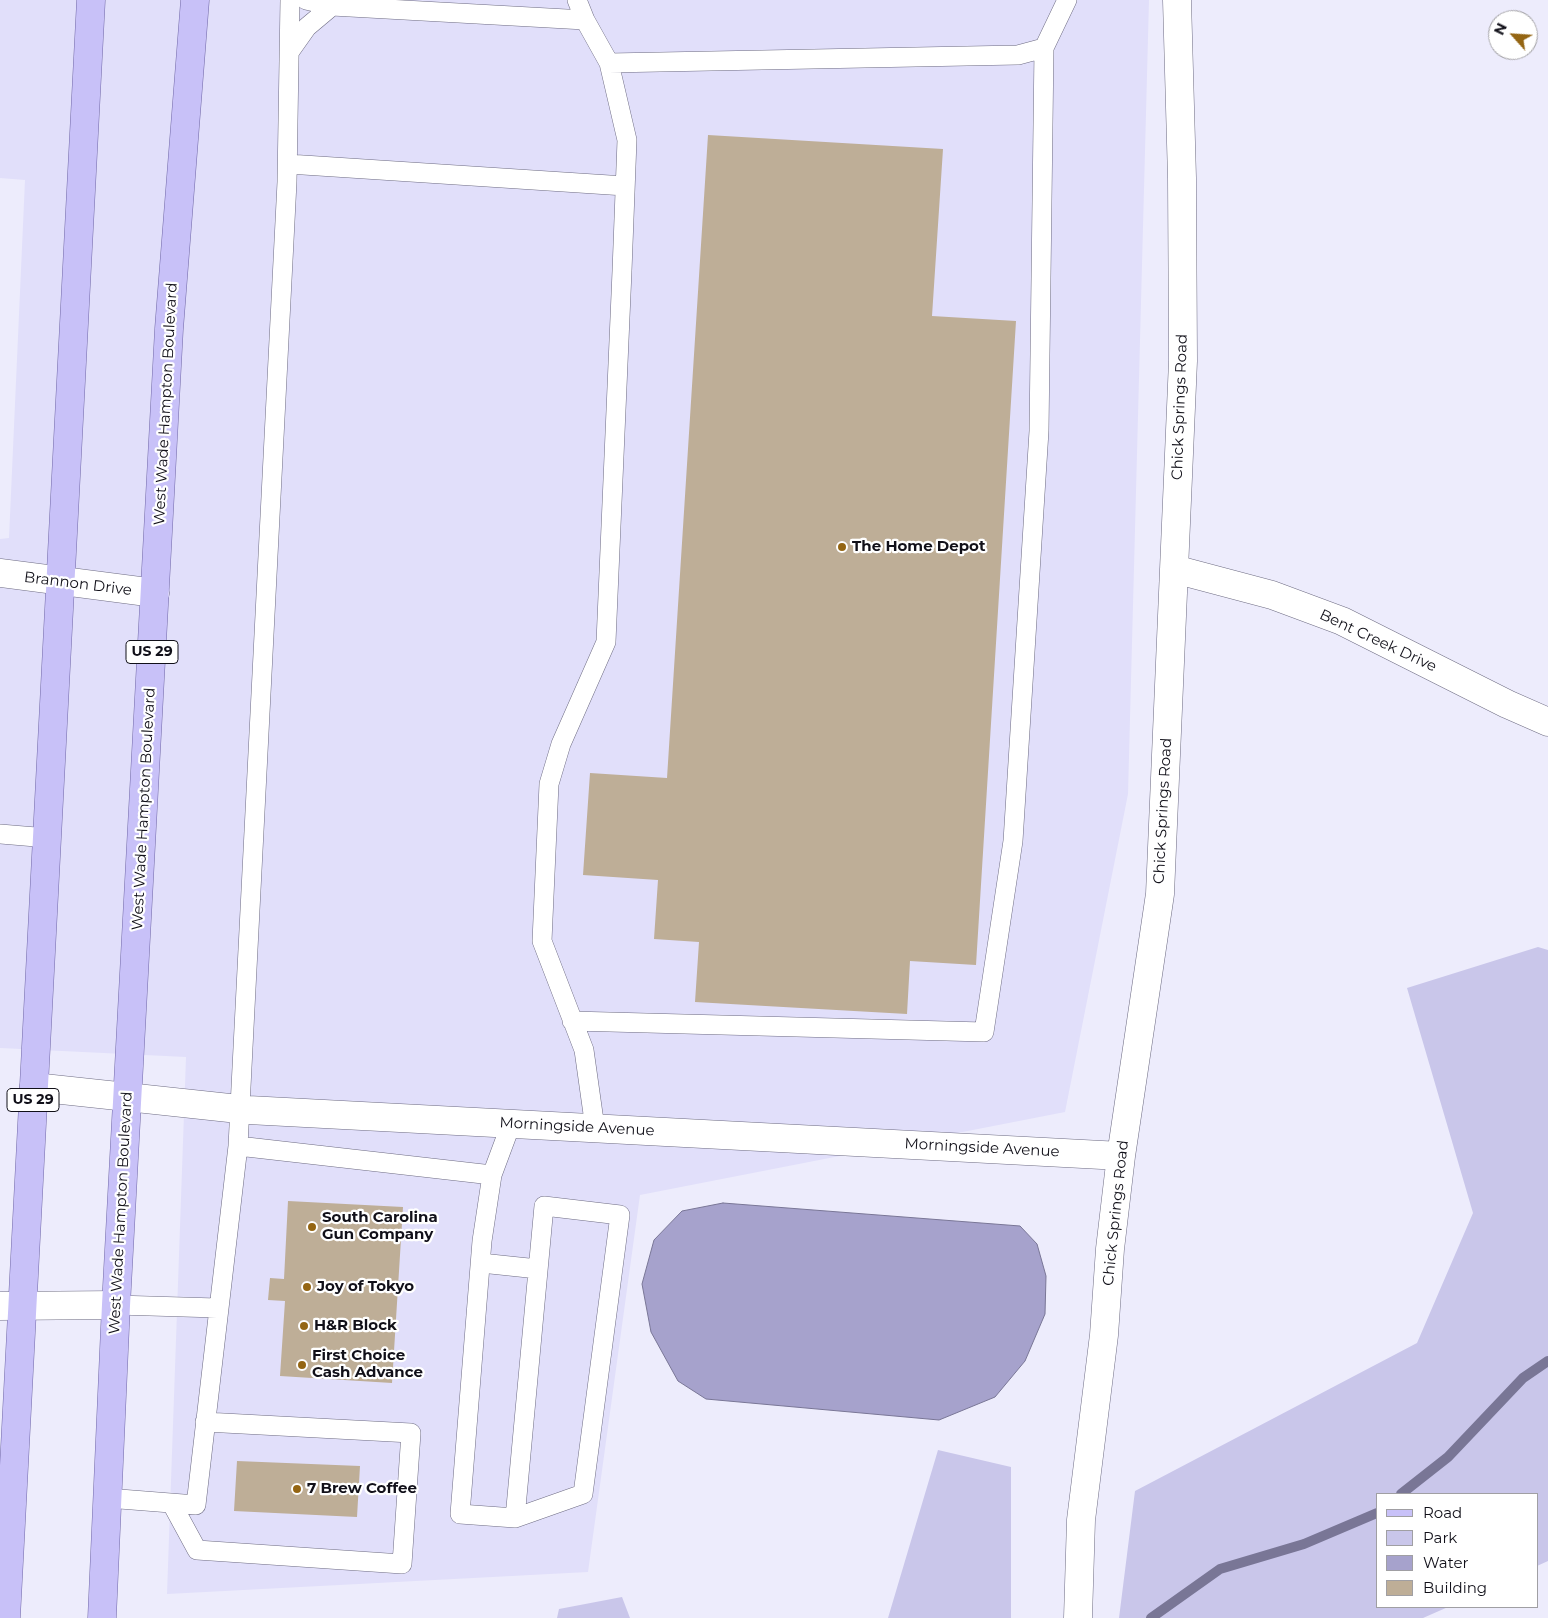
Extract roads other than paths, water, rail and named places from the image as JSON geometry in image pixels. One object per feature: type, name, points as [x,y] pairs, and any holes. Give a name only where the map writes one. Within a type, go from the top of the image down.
[{"type":"main road","name":"US 29","points":[[6,1618],[11,1306],[34,1087],[91,0]]},
{"type":"main road","name":"West Wade Hampton Boulevard","points":[[102,1618],[116,1305],[169,329],[195,0]]},
{"type":"street","name":"Chick Springs Road","points":[[1078,1618],[1081,1520],[1104,1335],[1110,1249],[1121,1156],[1160,894],[1183,361],[1182,178],[1177,0]]},
{"type":"street","name":"Bent Creek Drive","points":[[1174,569],[1272,595],[1342,621],[1507,704],[1548,722]]},
{"type":"street","name":"Brannon Drive","points":[[0,573],[155,594]]},
{"type":"street","name":"Morningside Avenue","points":[[34,1087],[240,1109],[1121,1156]]},
{"type":"street","points":[[11,1306],[116,1305]]},
{"type":"lane","points":[[107,1498],[196,1505],[217,1308],[238,1146],[288,164],[290,0]]},
{"type":"lane","points":[[306,0],[332,6],[586,20]]},
{"type":"lane","points":[[577,0],[608,63],[627,140],[606,642],[562,744],[548,784],[542,942],[584,1050],[595,1128]]},
{"type":"lane","points":[[572,1020],[984,1032],[1013,841],[1038,441],[1044,48],[1067,0]]},
{"type":"lane","points":[[290,51],[307,26],[332,6]]},
{"type":"lane","points":[[608,63],[1018,55],[1044,48]]},
{"type":"lane","points":[[288,164],[625,186]]},
{"type":"lane","points":[[0,834],[48,838]]},
{"type":"lane","points":[[511,1124],[492,1175],[481,1263],[460,1514],[514,1518],[583,1494],[620,1215],[544,1206],[514,1518]]},
{"type":"lane","points":[[238,1146],[492,1175]]},
{"type":"lane","points":[[481,1263],[538,1269]]},
{"type":"lane","points":[[116,1305],[217,1308]]},
{"type":"lane","points":[[172,1504],[197,1550],[402,1564],[411,1433],[205,1422]]},
{"type":"water","points":[[723,1203],[1020,1226],[1037,1244],[1046,1276],[1045,1314],[1025,1361],[995,1397],[939,1420],[706,1399],[678,1381],[651,1332],[642,1284],[654,1240],[682,1211]]},
{"type":"waterway","points":[[1402,1493],[1448,1457],[1523,1378],[1548,1361]]},
{"type":"waterway","points":[[1151,1618],[1220,1569],[1304,1544],[1376,1513]]},
{"type":"place","name":"The Home Depot","points":[[842,547]]},
{"type":"place","name":"South Carolina Gun Company","points":[[312,1227]]},
{"type":"place","name":"Joy of Tokyo","points":[[307,1287]]},
{"type":"place","name":"H&R Block","points":[[304,1326]]},
{"type":"place","name":"First Choice Cash Advance","points":[[302,1365]]},
{"type":"place","name":"7 Brew Coffee","points":[[297,1489]]}]
